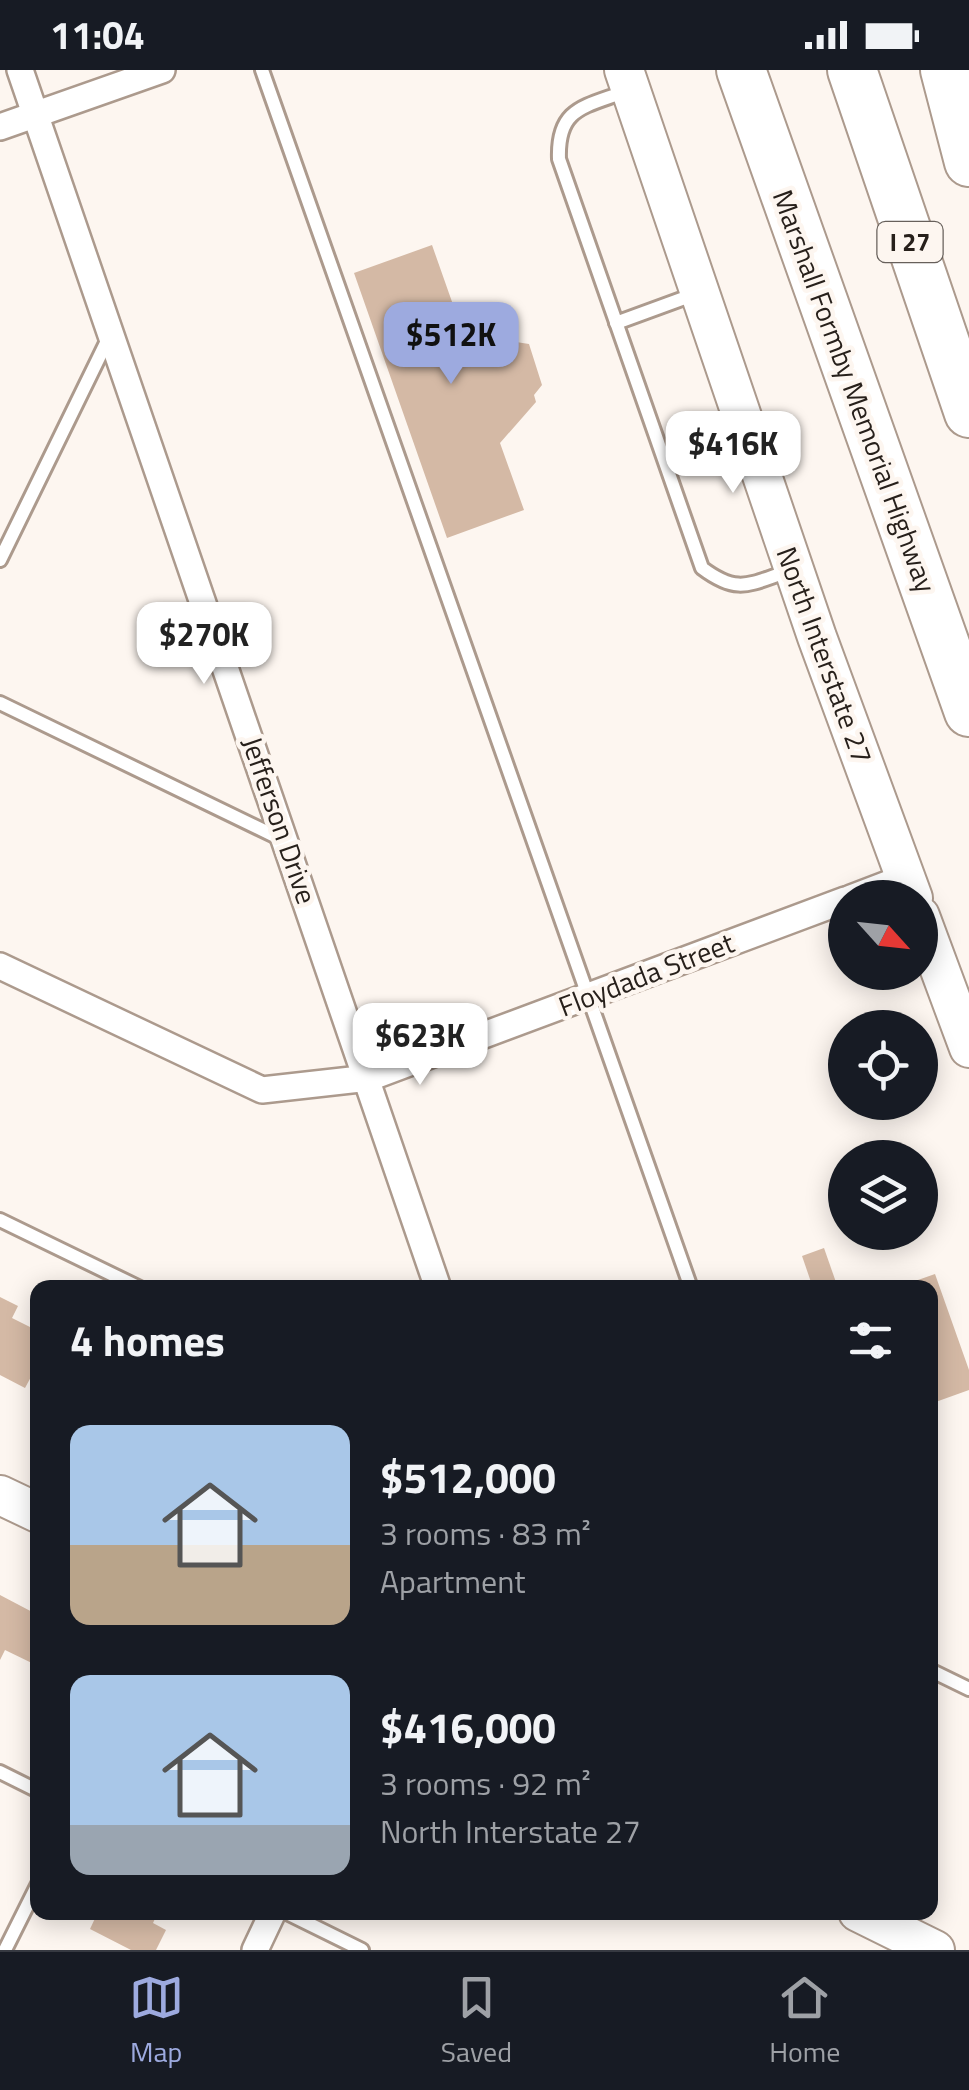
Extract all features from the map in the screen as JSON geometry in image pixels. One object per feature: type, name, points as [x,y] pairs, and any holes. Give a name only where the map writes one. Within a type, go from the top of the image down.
[{"type":"highway","name":"Marshall Formby Memorial Highway","points":[[741,70],[969,712]]},
{"type":"highway","name":"I 27","points":[[852,70],[969,414]]},
{"type":"highway","points":[[945,70],[969,162]]},
{"type":"main road","name":"North Interstate 27","points":[[628,80],[794,570],[906,880]]},
{"type":"main road","points":[[938,964],[969,1048]]},
{"type":"main road","points":[[0,1495],[30,1509]]},
{"type":"main road","points":[[874,1920],[935,1950]]},
{"type":"street","name":"Jefferson Drive","points":[[20,70],[435,1280]]},
{"type":"street","points":[[0,127],[162,70]]},
{"type":"street","name":"Floydada Street","points":[[0,966],[262,1090],[369,1078],[828,906]]},
{"type":"street","points":[[255,1950],[270,1920]]},
{"type":"lane","points":[[262,70],[688,1280]]},
{"type":"lane","points":[[628,80],[570,113],[558,134],[560,160],[702,568],[724,584],[742,587],[794,570]]},
{"type":"lane","points":[[616,323],[700,292]]},
{"type":"lane","points":[[0,560],[110,333]]},
{"type":"lane","points":[[0,703],[287,842]]},
{"type":"lane","points":[[0,1220],[124,1280]]},
{"type":"lane","points":[[938,1674],[969,1689]]},
{"type":"lane","points":[[0,1772],[30,1787]]},
{"type":"lane","points":[[5,1950],[30,1900]]},
{"type":"lane","points":[[302,1920],[362,1950]]},
{"type":"building","points":[[432,245],[457,316],[513,330],[516,342],[529,344],[542,385],[534,395],[536,402],[500,443],[524,510],[447,538],[354,273]]},
{"type":"building","points":[[824,1248],[835,1280],[810,1280],[802,1256]]},
{"type":"building","points":[[938,1282],[969,1370],[969,1390],[938,1401]]},
{"type":"building","points":[[0,1297],[18,1306],[12,1318],[30,1327],[30,1379],[25,1388],[0,1375]]},
{"type":"building","points":[[0,1595],[30,1611],[30,1662],[5,1650],[0,1660]]},
{"type":"building","points":[[94,1920],[154,1920],[153,1923],[166,1930],[156,1950],[131,1950],[90,1929]]}]
